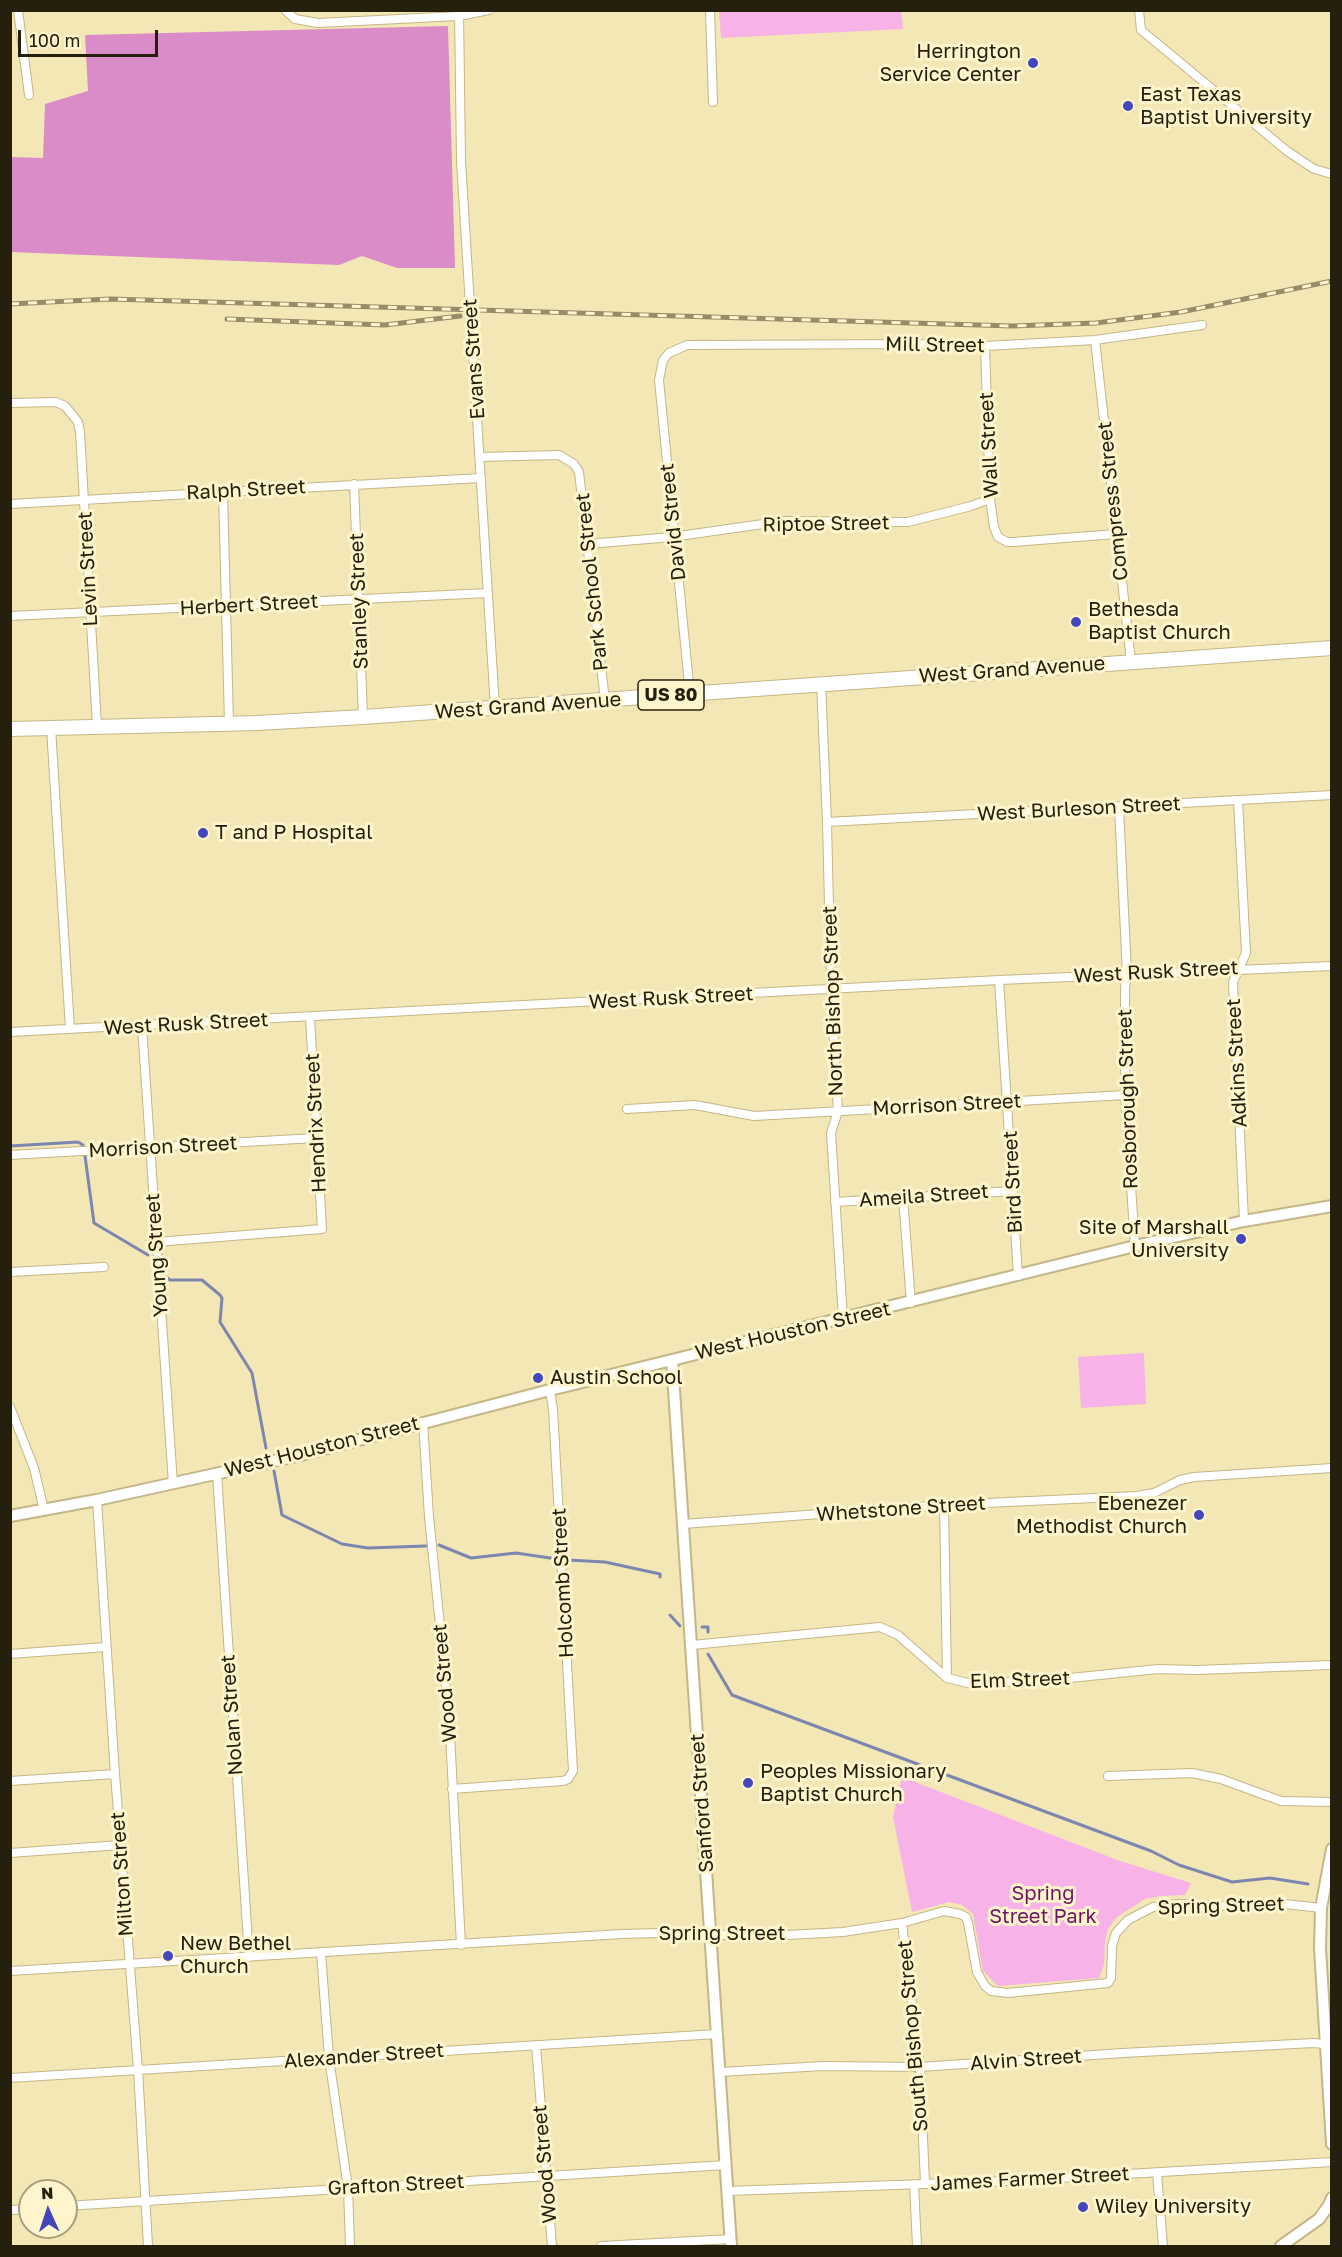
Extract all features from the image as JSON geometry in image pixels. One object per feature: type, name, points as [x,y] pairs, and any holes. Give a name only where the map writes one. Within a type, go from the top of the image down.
[{"type":"highway","name":"West Grand Avenue","points":[[10,729],[363,717],[1332,648]]},
{"type":"main road","name":"West Houston Street","points":[[10,1516],[97,1500],[301,1455],[550,1390],[911,1303],[1135,1246],[1244,1221],[1332,1206]]},
{"type":"main road","name":"Sanford Street","points":[[672,1360],[731,2243]]},
{"type":"main road","points":[[1332,1849],[1321,1908],[1320,1966],[1328,2045],[1332,2144]]},
{"type":"main road","points":[[1281,2247],[1329,2213],[1332,2198]]},
{"type":"street","points":[[18,10],[29,95]]},
{"type":"street","points":[[286,13],[305,22],[318,22],[489,10]]},
{"type":"street","points":[[710,10],[713,102]]},
{"type":"street","points":[[1139,10],[1140,30],[1287,152],[1314,170],[1332,174]]},
{"type":"street","name":"Evans Street","points":[[459,13],[461,161],[495,708]]},
{"type":"street","name":"Mill Street","points":[[669,353],[687,345],[985,346],[1095,340],[1202,325]]},
{"type":"street","name":"Compress Street","points":[[1095,340],[1131,662]]},
{"type":"street","name":"Wall Street","points":[[985,346],[990,499],[996,532],[1002,540],[1013,542],[1116,534]]},
{"type":"street","name":"David Street","points":[[669,353],[659,370],[659,380],[690,694]]},
{"type":"street","name":"Levin Street","points":[[10,403],[56,402],[73,413],[80,432],[96,726]]},
{"type":"street","name":"Park School Street","points":[[480,457],[550,453],[567,458],[574,464],[581,482],[605,701]]},
{"type":"street","name":"Ralph Street","points":[[10,504],[84,498],[481,478]]},
{"type":"street","name":"Stanley Street","points":[[354,484],[363,717]]},
{"type":"street","points":[[223,491],[229,723]]},
{"type":"street","name":"Riptoe Street","points":[[588,544],[675,536],[784,521],[908,522],[990,499]]},
{"type":"street","name":"Herbert Street","points":[[10,616],[90,614],[488,593]]},
{"type":"street","name":"North Bishop Street","points":[[821,683],[831,990],[838,1111],[831,1133],[843,1318]]},
{"type":"street","points":[[51,728],[70,1029]]},
{"type":"street","name":"West Burleson Street","points":[[827,822],[1332,795]]},
{"type":"street","name":"Adkins Street","points":[[1238,800],[1246,953],[1233,982],[1244,1221]]},
{"type":"street","name":"Rosborough Street","points":[[1119,808],[1127,974],[1125,1095],[1135,1246]]},
{"type":"street","name":"West Rusk Street","points":[[10,1032],[1238,968],[1332,966]]},
{"type":"street","name":"Bird Street","points":[[999,980],[1018,1276]]},
{"type":"street","name":"Hendrix Street","points":[[156,1242],[322,1229],[310,1017]]},
{"type":"street","name":"Young Street","points":[[141,1026],[173,1484]]},
{"type":"street","name":"Morrison Street","points":[[627,1109],[688,1104],[746,1116],[1125,1095]]},
{"type":"street","name":"Morrison Street","points":[[10,1155],[316,1138]]},
{"type":"street","name":"Ameila Street","points":[[835,1202],[1013,1191]]},
{"type":"street","points":[[903,1197],[911,1303]]},
{"type":"street","points":[[10,1272],[104,1267]]},
{"type":"street","name":"Holcomb Street","points":[[452,1789],[563,1781],[572,1775],[573,1771],[553,1409],[550,1390]]},
{"type":"street","points":[[10,1407],[34,1468],[44,1510]]},
{"type":"street","name":"Wood Street","points":[[423,1422],[429,1517],[448,1703],[461,1945]]},
{"type":"street","name":"Whetstone Street","points":[[683,1524],[944,1505],[1137,1496],[1154,1493],[1180,1480],[1194,1477],[1332,1468]]},
{"type":"street","name":"Nolan Street","points":[[217,1474],[249,1957]]},
{"type":"street","name":"Milton Street","points":[[97,1500],[120,1845],[138,2069],[148,2247]]},
{"type":"street","points":[[944,1505],[947,1678]]},
{"type":"street","name":"Elm Street","points":[[692,1645],[880,1627],[898,1635],[947,1678],[965,1683],[982,1684],[1168,1669],[1332,1665]]},
{"type":"street","points":[[10,1654],[106,1647]]},
{"type":"street","points":[[1108,1776],[1192,1773],[1221,1779],[1281,1801],[1332,1802]]},
{"type":"street","points":[[10,1781],[115,1774]]},
{"type":"street","points":[[10,1853],[120,1845]]},
{"type":"street","name":"Spring Street","points":[[10,1971],[622,1934],[776,1935],[843,1932],[902,1923],[944,1911],[966,1917],[980,1979],[991,1991],[1008,1993],[1108,1983],[1111,1978],[1112,1946],[1116,1933],[1128,1920],[1154,1907],[1184,1904],[1228,1906],[1285,1904],[1321,1908]]},
{"type":"street","name":"South Bishop Street","points":[[902,1923],[920,2067],[925,2184]]},
{"type":"street","points":[[321,1953],[329,2058],[348,2188],[350,2247]]},
{"type":"street","name":"Alexander Street","points":[[10,2078],[717,2034]]},
{"type":"street","name":"Wood Street","points":[[536,2045],[552,2247]]},
{"type":"street","name":"Alvin Street","points":[[720,2072],[823,2066],[920,2067],[1123,2053],[1328,2045]]},
{"type":"street","name":"James Farmer Street","points":[[728,2191],[914,2185],[1332,2162]]},
{"type":"street","name":"Grafton Street","points":[[78,2205],[726,2165]]},
{"type":"street","points":[[1157,2173],[1163,2247]]},
{"type":"street","points":[[914,2185],[917,2247]]},
{"type":"street","points":[[601,2247],[731,2243]]},
{"type":"green space","points":[[719,11],[901,11],[903,29],[721,38]]},
{"type":"green space","points":[[1144,1353],[1146,1404],[1081,1408],[1078,1357]]},
{"type":"green space","name":"Spring Street Park","points":[[902,1777],[1120,1861],[1191,1883],[1185,1895],[1145,1899],[1117,1917],[1108,1929],[1104,1965],[1099,1978],[998,1986],[983,1971],[973,1914],[962,1905],[949,1902],[912,1912],[893,1817]]},
{"type":"shaded area","points":[[448,26],[455,268],[397,268],[362,256],[339,265],[11,252],[11,157],[43,158],[45,104],[88,91],[85,35]]},
{"type":"waterway","points":[[10,1146],[78,1142],[83,1145]]},
{"type":"waterway","points":[[85,1156],[94,1223],[148,1255]]},
{"type":"waterway","points":[[165,1276],[170,1280],[202,1280],[222,1298],[220,1322],[252,1373],[266,1448]]},
{"type":"waterway","points":[[274,1471],[282,1515],[342,1544],[368,1548],[426,1546]]},
{"type":"waterway","points":[[439,1545],[471,1558],[516,1553],[557,1559]]},
{"type":"waterway","points":[[568,1560],[605,1562],[660,1574],[660,1577]]},
{"type":"waterway","points":[[670,1615],[680,1626]]},
{"type":"waterway","points":[[702,1627],[708,1627],[708,1632]]},
{"type":"waterway","points":[[708,1654],[732,1695],[1151,1851],[1179,1865],[1232,1882],[1270,1878],[1308,1884]]},
{"type":"railway","points":[[10,304],[110,299],[1012,326],[1096,323],[1181,312],[1332,281]]},
{"type":"railway","points":[[227,319],[385,325],[460,316]]},
{"type":"place","name":"Herrington Service Center","points":[[1033,63]]},
{"type":"place","name":"East Texas Baptist University","points":[[1128,106]]},
{"type":"place","name":"Bethesda Baptist Church","points":[[1076,622]]},
{"type":"place","name":"T and P Hospital","points":[[203,833]]},
{"type":"place","name":"Site of Marshall University","points":[[1241,1239]]},
{"type":"place","name":"Austin School","points":[[538,1378]]},
{"type":"place","name":"Ebenezer Methodist Church","points":[[1199,1515]]},
{"type":"place","name":"Peoples Missionary Baptist Church","points":[[748,1783]]},
{"type":"place","name":"New Bethel Church","points":[[168,1956]]},
{"type":"place","name":"Wiley University","points":[[1083,2207]]}]
